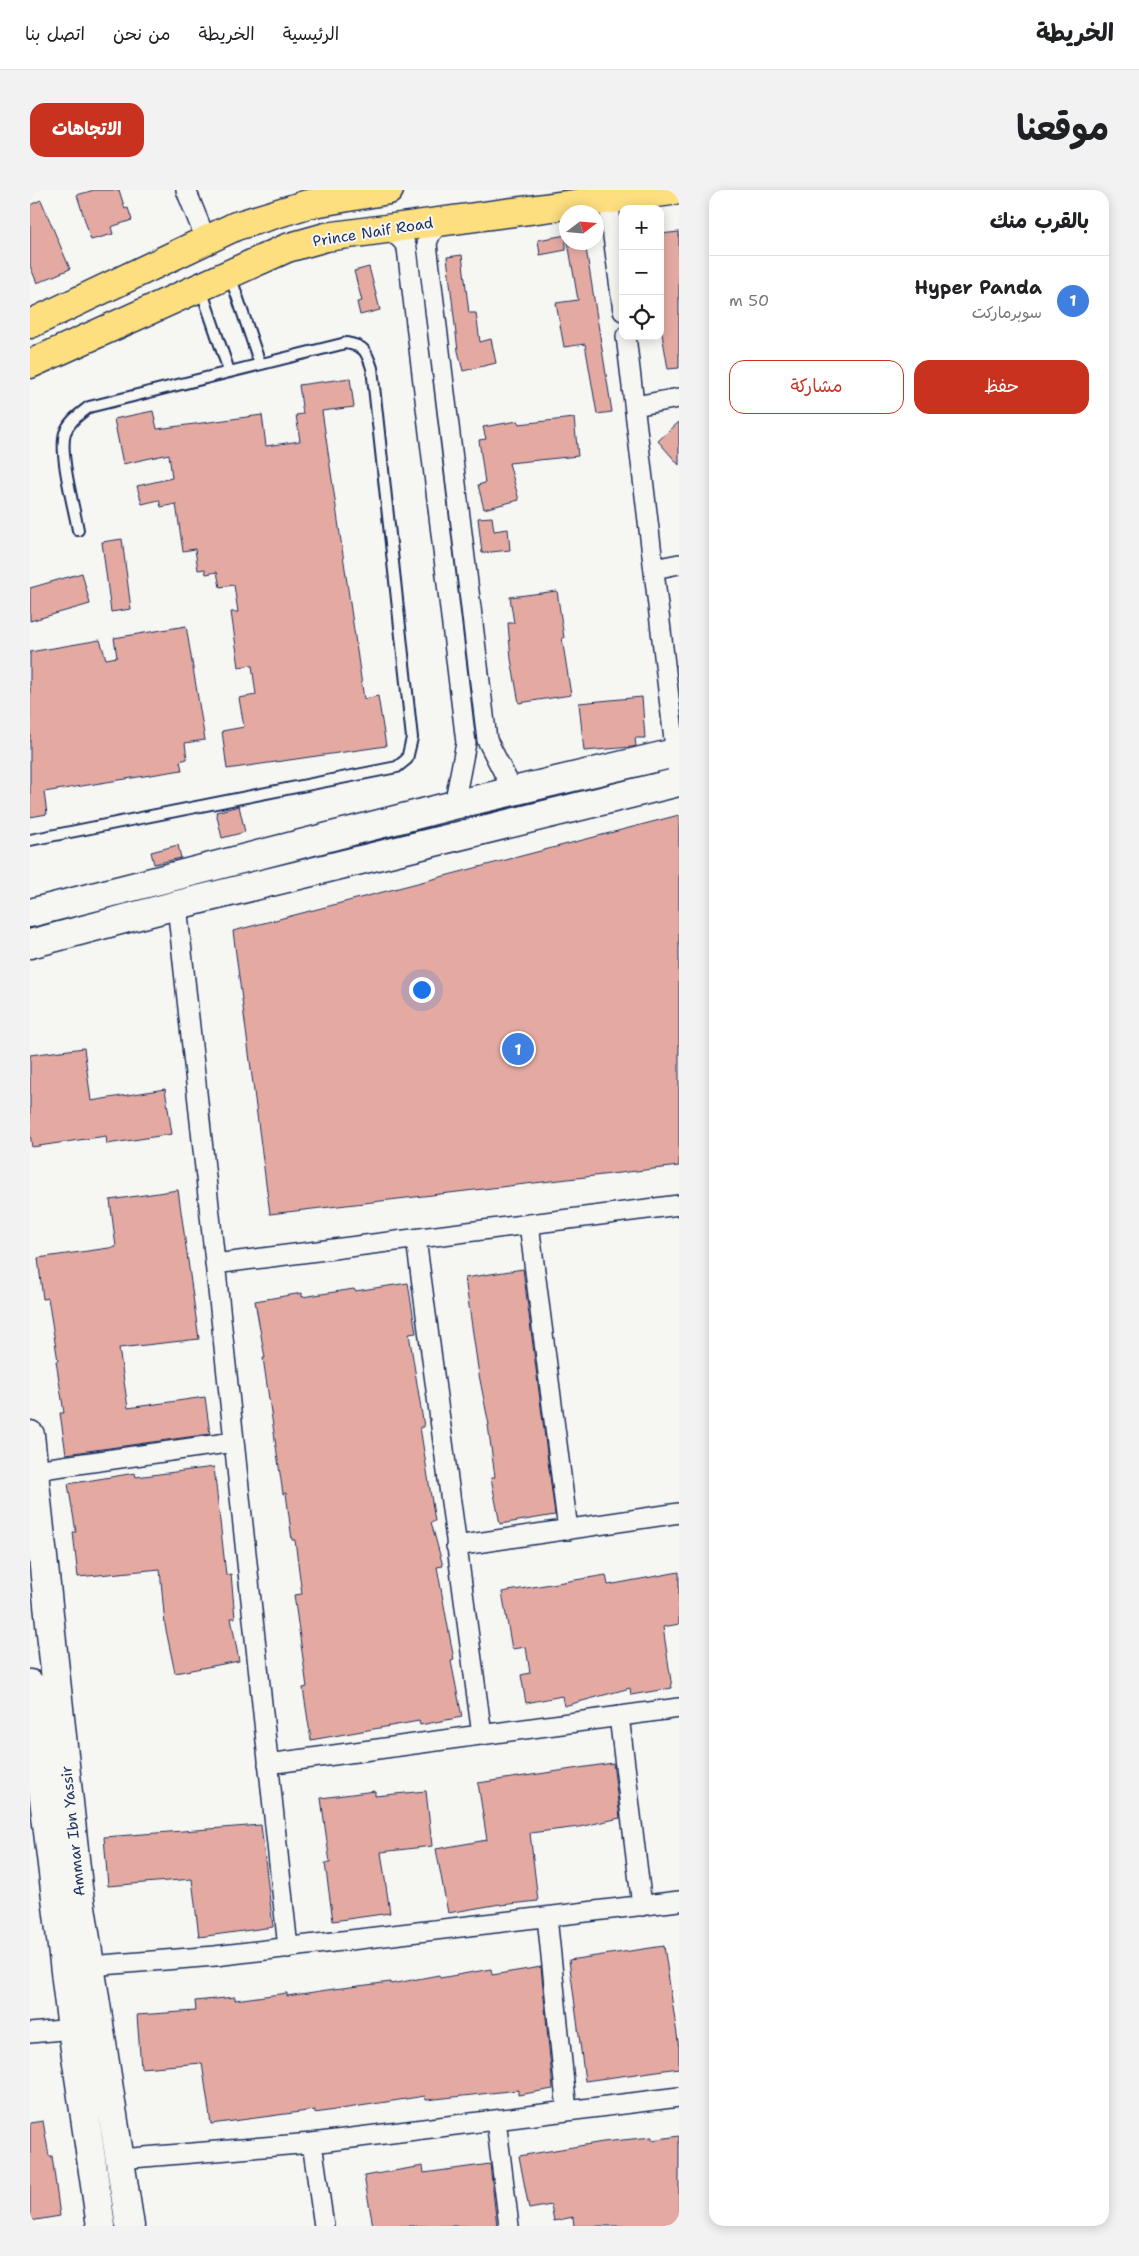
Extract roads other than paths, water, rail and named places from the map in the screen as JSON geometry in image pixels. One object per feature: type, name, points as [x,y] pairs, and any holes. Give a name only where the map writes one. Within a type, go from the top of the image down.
[{"type":"main road","name":"Prince Naif Road","points":[[30,364],[287,248],[326,237],[679,190]]},
{"type":"main road","points":[[30,324],[206,240],[270,215],[308,204],[381,191]]},
{"type":"street","points":[[186,190],[206,240]]},
{"type":"street","points":[[608,199],[621,295]]},
{"type":"street","points":[[448,221],[433,230],[427,244],[487,740],[513,791]]},
{"type":"street","points":[[378,229],[396,234],[404,241],[407,248],[466,743],[454,806]]},
{"type":"street","points":[[30,944],[176,905],[679,782],[677,752],[627,340]]},
{"type":"street","points":[[635,406],[679,398]]},
{"type":"street","points":[[654,569],[679,564]]},
{"type":"street","points":[[30,913],[513,791],[677,752]]},
{"type":"street","points":[[176,905],[288,1948]]},
{"type":"street","points":[[215,1264],[679,1205]]},
{"type":"street","points":[[530,1224],[568,1530]]},
{"type":"street","points":[[416,1238],[482,1735]]},
{"type":"street","name":"Ammar Ibn Yassir","points":[[30,1435],[78,1887],[130,2226]]},
{"type":"street","points":[[35,1470],[234,1442]]},
{"type":"street","points":[[456,1546],[679,1513]]},
{"type":"street","name":"Ammar Ibn Yassir","points":[[30,1684],[72,2028],[102,2226]]},
{"type":"street","points":[[268,1764],[679,1708]]},
{"type":"street","points":[[619,1716],[642,1906]]},
{"type":"street","points":[[90,1966],[288,1948],[679,1901]]},
{"type":"street","points":[[546,1917],[567,2111]]},
{"type":"street","points":[[30,2033],[72,2028]]},
{"type":"street","points":[[120,2159],[312,2144],[679,2097]]},
{"type":"street","points":[[496,2120],[509,2226]]},
{"type":"street","points":[[312,2144],[324,2226]]},
{"type":"lane","points":[[230,273],[260,364]]},
{"type":"lane","points":[[200,286],[230,372]]},
{"type":"lane","points":[[30,840],[398,767],[407,759],[412,738],[372,368],[366,352],[358,345],[346,343],[89,407],[73,419],[65,432],[64,450],[78,530]]},
{"type":"place","name":"Hyper Panda","points":[[518,1049]]}]
